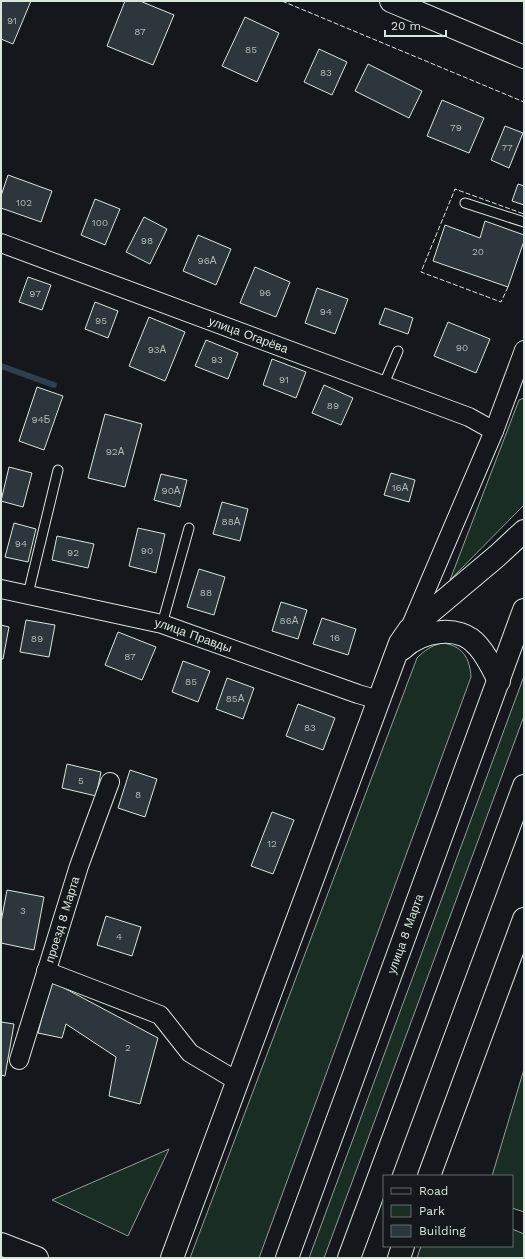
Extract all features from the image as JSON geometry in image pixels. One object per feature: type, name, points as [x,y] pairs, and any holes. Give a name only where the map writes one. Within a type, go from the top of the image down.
[{"type":"main road","points":[[391,1],[524,57]]},
{"type":"main road","points":[[172,1258],[400,643],[409,630],[497,556],[524,531]]},
{"type":"main road","name":"улица 8 Марта","points":[[287,1258],[524,610]]},
{"type":"main road","points":[[396,656],[408,644],[425,635],[446,632],[464,635],[478,645],[488,659],[498,681]]},
{"type":"main road","points":[[349,1258],[524,786]]},
{"type":"main road","points":[[429,1175],[524,919]]},
{"type":"main road","points":[[1,1244],[37,1258]]},
{"type":"main road","points":[[399,1258],[404,1247]]},
{"type":"street","name":"улица Огарёва","points":[[1,243],[469,417],[494,431]]},
{"type":"street","points":[[409,630],[494,431],[524,350]]},
{"type":"street","name":"улица Правды","points":[[1,589],[162,624],[358,694],[379,700]]},
{"type":"street","name":"проезд 8 Марта","points":[[19,1060],[79,866],[110,782]]},
{"type":"street","points":[[46,970],[160,1015],[190,1053],[237,1081]]},
{"type":"lane","points":[[465,203],[524,222]]},
{"type":"lane","points":[[384,386],[398,351]]},
{"type":"lane","points":[[28,594],[58,470]]},
{"type":"lane","points":[[162,624],[189,528]]},
{"type":"green space","points":[[524,398],[524,505],[450,580],[519,400]]},
{"type":"green space","points":[[442,643],[455,646],[464,654],[469,664],[471,677],[259,1258],[190,1258],[417,658],[428,649]]},
{"type":"green space","points":[[524,676],[524,716],[324,1258],[309,1258]]},
{"type":"green space","points":[[524,1069],[524,1212],[513,1208],[513,1175],[492,1175]]},
{"type":"green space","points":[[169,1149],[128,1236],[52,1200]]},
{"type":"green space","points":[[513,1229],[524,1234],[524,1258],[417,1258],[421,1247],[513,1247]]},
{"type":"building","points":[[1,1],[31,1],[13,44],[1,39]]},
{"type":"building","points":[[125,1],[140,1],[174,15],[153,65],[107,46]]},
{"type":"building","points":[[245,17],[279,33],[257,82],[222,66]]},
{"type":"building","points":[[319,49],[347,62],[332,95],[304,82]]},
{"type":"building","points":[[368,64],[422,91],[409,118],[355,91]]},
{"type":"building","points":[[442,100],[484,118],[469,153],[427,136]]},
{"type":"building","points":[[505,126],[523,133],[509,168],[491,160]]},
{"type":"building","points":[[8,175],[52,191],[41,222],[1,208],[1,196]]},
{"type":"building","points":[[518,184],[524,186],[524,205],[512,201]]},
{"type":"building","points":[[95,199],[120,209],[105,245],[81,235]]},
{"type":"building","points":[[144,217],[167,229],[150,264],[126,252]]},
{"type":"building","points":[[485,221],[524,235],[524,241],[508,287],[433,261],[445,225],[480,238]]},
{"type":"building","points":[[198,235],[231,249],[216,285],[183,271]]},
{"type":"building","points":[[255,267],[290,282],[276,317],[240,303]]},
{"type":"building","points":[[28,277],[51,285],[42,310],[19,302]]},
{"type":"building","points":[[317,288],[348,299],[335,334],[305,323]]},
{"type":"building","points":[[95,302],[118,311],[108,338],[85,329]]},
{"type":"building","points":[[385,308],[413,318],[408,334],[379,324]]},
{"type":"building","points":[[149,317],[185,332],[165,381],[129,366]]},
{"type":"building","points":[[448,322],[490,339],[476,373],[434,356]]},
{"type":"building","points":[[206,340],[238,353],[228,379],[195,366]]},
{"type":"building","points":[[272,359],[306,372],[296,398],[263,385]]},
{"type":"building","points":[[324,385],[353,398],[341,425],[312,413]]},
{"type":"building","points":[[37,387],[63,396],[44,450],[19,441]]},
{"type":"building","points":[[105,414],[142,424],[125,487],[88,478]]},
{"type":"building","points":[[9,467],[32,473],[23,507],[1,501]]},
{"type":"building","points":[[391,473],[415,480],[409,502],[384,495]]},
{"type":"building","points":[[161,474],[187,480],[180,507],[154,500]]},
{"type":"building","points":[[222,502],[248,509],[240,541],[213,534]]},
{"type":"building","points":[[14,523],[36,529],[28,562],[5,557]]},
{"type":"building","points":[[138,528],[165,534],[156,573],[129,566]]},
{"type":"building","points":[[57,536],[94,544],[88,568],[52,560]]},
{"type":"building","points":[[199,569],[225,577],[214,615],[187,607]]},
{"type":"building","points":[[281,602],[307,610],[298,639],[272,631]]},
{"type":"building","points":[[322,618],[356,629],[348,655],[313,644]]},
{"type":"building","points":[[26,620],[55,625],[49,657],[20,652]]},
{"type":"building","points":[[1,625],[9,627],[3,659],[1,659]]},
{"type":"building","points":[[118,632],[156,647],[142,680],[105,665]]},
{"type":"building","points":[[183,661],[210,671],[198,702],[172,692]]},
{"type":"building","points":[[227,678],[254,688],[243,719],[216,709]]},
{"type":"building","points":[[298,704],[335,718],[323,750],[286,736]]},
{"type":"building","points":[[67,764],[101,772],[96,796],[62,788]]},
{"type":"building","points":[[130,770],[157,779],[145,817],[118,808]]},
{"type":"building","points":[[272,812],[294,820],[273,874],[251,866]]},
{"type":"building","points":[[7,890],[44,897],[34,950],[1,943],[1,922]]},
{"type":"building","points":[[106,916],[141,927],[132,956],[97,945]]},
{"type":"building","points":[[51,981],[158,1038],[140,1104],[109,1096],[116,1057],[66,1024],[62,1038],[38,1033]]},
{"type":"building","points":[[1,1022],[14,1024],[5,1076],[1,1075]]},
{"type":"waterway","points":[[1,366],[54,385]]},
{"type":"fence","points":[[282,1],[524,102]]},
{"type":"fence","points":[[508,287],[501,302],[421,272],[455,189],[524,214]]}]
